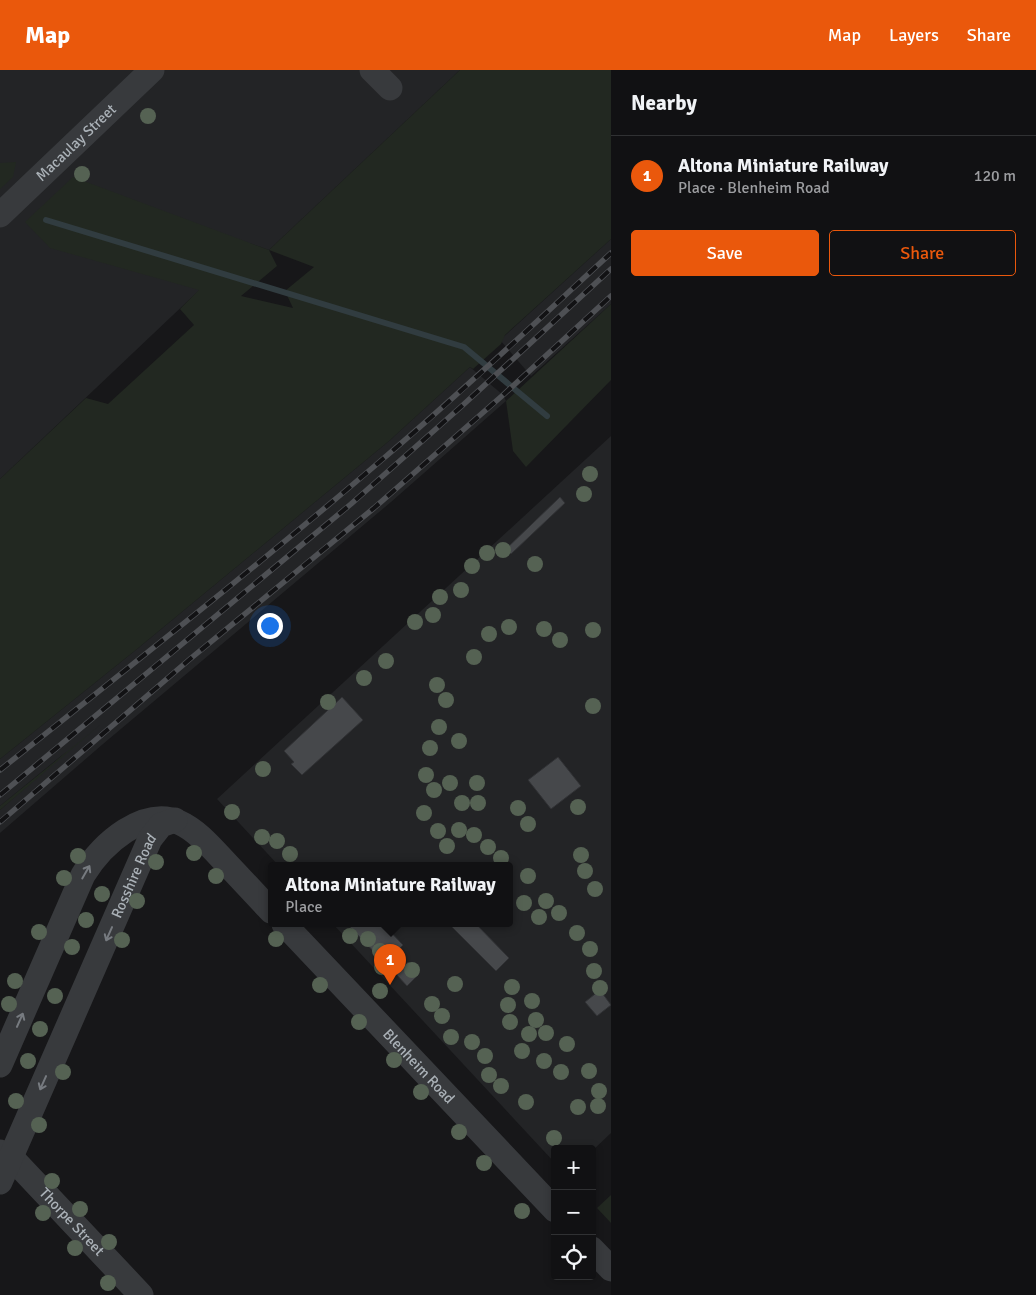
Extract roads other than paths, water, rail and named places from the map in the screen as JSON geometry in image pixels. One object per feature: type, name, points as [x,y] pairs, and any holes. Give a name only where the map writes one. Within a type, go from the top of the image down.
[{"type":"street","name":"Macaulay Street","points":[[0,214],[152,70]]},
{"type":"street","points":[[372,70],[390,88]]},
{"type":"street","name":"Rosshire Road","points":[[0,1065],[83,875],[91,863],[112,841],[138,823],[157,819],[174,820]]},
{"type":"street","points":[[174,820],[200,835],[268,908]]},
{"type":"street","name":"Rosshire Road","points":[[0,1182],[6,1154],[150,839],[161,825],[174,820]]},
{"type":"street","name":"Blenheim Road","points":[[287,927],[551,1206]]},
{"type":"street","name":"Thorpe Street","points":[[6,1154],[141,1295]]},
{"type":"street","points":[[596,1253],[611,1269]]},
{"type":"waterway","points":[[46,220],[464,347],[547,416]]},
{"type":"railway","points":[[0,770],[337,498],[442,408],[611,253]]},
{"type":"railway","points":[[0,795],[351,504],[463,405],[611,269]]},
{"type":"railway","points":[[0,822],[190,659],[374,508],[503,395],[611,296]]},
{"type":"place","name":"Altona Miniature Railway","points":[[390,985]]}]
